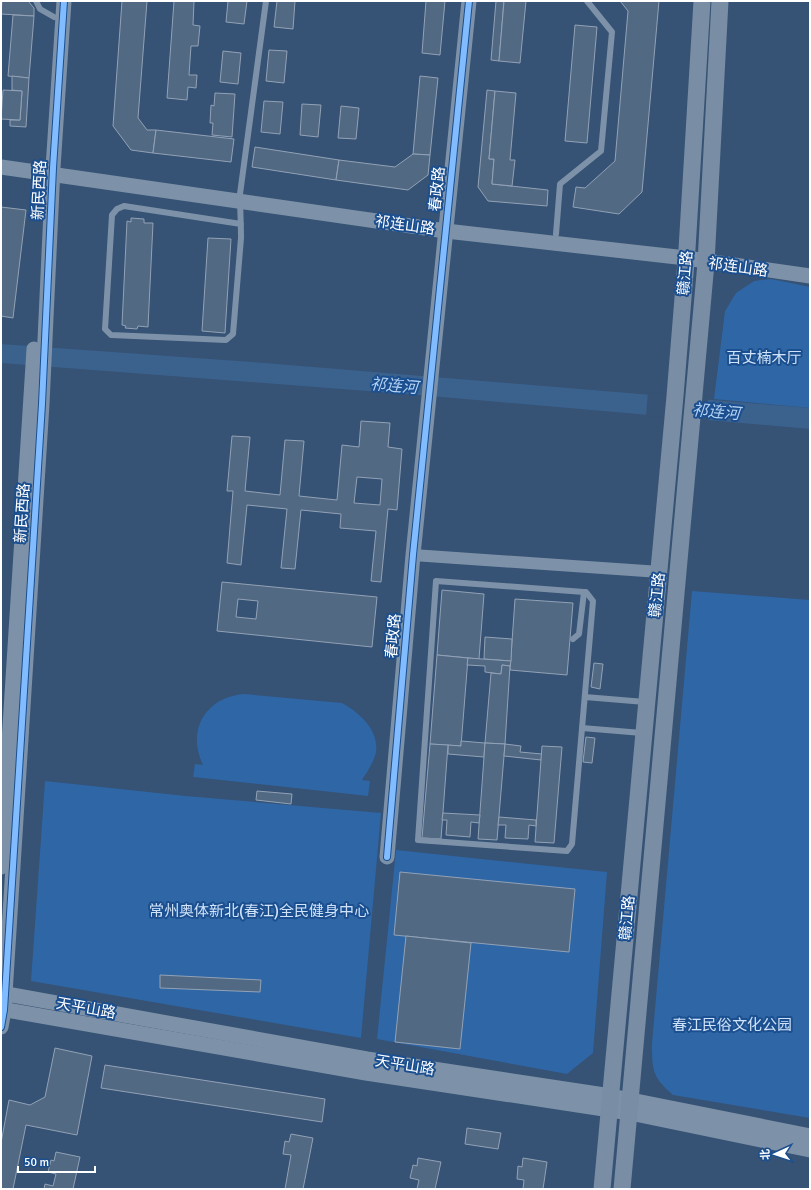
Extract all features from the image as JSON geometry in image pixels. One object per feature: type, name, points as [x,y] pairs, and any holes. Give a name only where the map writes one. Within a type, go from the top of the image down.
[{"type":"main road","name":"赣江路","points":[[602,1189],[672,434],[686,254],[702,1]]},
{"type":"main road","name":"赣江路","points":[[622,1189],[706,257],[720,1]]},
{"type":"street","name":"新民西路","points":[[1,1027],[49,171],[55,1]]},
{"type":"street","name":"新民西路","points":[[49,171],[64,1]]},
{"type":"street","name":"春政路","points":[[387,857],[412,555],[469,1]]},
{"type":"street","name":"祁连山路","points":[[1,161],[49,171],[446,227],[686,254]]},
{"type":"street","name":"祁连山路","points":[[1,168],[49,171]]},
{"type":"street","name":"祁连山路","points":[[446,227],[556,234],[706,257],[810,276]]},
{"type":"street","name":"祁连山路","points":[[706,257],[810,267]]},
{"type":"street","name":"新民西路","points":[[1,867],[38,377]]},
{"type":"street","points":[[412,555],[660,572]]},
{"type":"street","name":"天平山路","points":[[3,993],[610,1103],[810,1150]]},
{"type":"street","name":"天平山路","points":[[3,1010],[366,1073],[610,1103]]},
{"type":"street","name":"天平山路","points":[[630,1107],[810,1136]]},
{"type":"lane","points":[[36,1],[40,10],[54,17]]},
{"type":"lane","points":[[241,224],[124,206],[117,208],[112,216],[104,329],[111,335],[226,340],[233,334],[241,224],[240,198],[266,1]]},
{"type":"lane","points":[[556,234],[560,184],[601,151],[612,32],[587,1]]},
{"type":"lane","points":[[436,581],[586,592],[593,601],[584,697],[572,844],[567,851],[418,840],[436,581]]},
{"type":"lane","points":[[573,640],[580,634],[584,592]]},
{"type":"lane","points":[[584,697],[646,702]]},
{"type":"lane","points":[[582,728],[644,733]]},
{"type":"green space","name":"百丈楠木厅","points":[[771,279],[810,287],[810,408],[714,399],[725,311],[736,293],[754,281]]},
{"type":"green space","name":"春江民俗文化公园","points":[[692,591],[810,600],[810,1118],[673,1095],[657,1078],[653,1067],[652,1043]]},
{"type":"green space","points":[[244,694],[342,703],[349,707],[367,723],[374,736],[376,744],[374,759],[362,780],[370,781],[368,796],[193,777],[195,764],[203,765],[198,752],[197,740],[198,728],[203,718],[219,701],[231,696]]},
{"type":"green space","name":"常州奥体新北(春江)全民健身中心","points":[[45,781],[186,796],[381,813],[361,1038],[31,981]]},
{"type":"green space","name":"常州奥体新北(春江)全民健身中心","points":[[396,850],[607,872],[593,1053],[567,1074],[377,1039]]},
{"type":"water","name":"祁连河","points":[[1,344],[265,363],[810,408],[810,429],[419,395],[1,363]]},
{"type":"pier","points":[[648,392],[708,396],[707,421],[646,416]]},
{"type":"building","points":[[2,1],[28,1],[34,8],[34,16],[1,14]]},
{"type":"building","points":[[122,1],[147,1],[138,118],[147,130],[156,130],[153,153],[131,150],[113,126]]},
{"type":"building","points":[[174,1],[194,1],[193,25],[200,26],[198,46],[191,46],[189,75],[197,75],[196,88],[188,87],[187,100],[167,98]]},
{"type":"building","points":[[228,1],[247,1],[244,24],[226,22]]},
{"type":"building","points":[[277,1],[295,1],[293,29],[274,27]]},
{"type":"building","points":[[426,1],[445,1],[440,55],[422,53]]},
{"type":"building","points":[[496,1],[504,1],[499,61],[491,60]]},
{"type":"building","points":[[504,1],[526,1],[520,63],[499,61]]},
{"type":"building","points":[[620,1],[659,1],[642,192],[619,214],[573,207],[576,187],[585,188],[615,161],[628,11]]},
{"type":"building","points":[[13,15],[34,16],[29,78],[8,76]]},
{"type":"building","points":[[575,25],[597,27],[587,143],[565,141]]},
{"type":"building","points":[[269,50],[287,51],[284,83],[266,81]]},
{"type":"building","points":[[223,51],[241,53],[238,84],[220,82]]},
{"type":"building","points":[[12,76],[29,78],[26,127],[10,126],[10,120],[20,120],[22,91],[12,90]]},
{"type":"building","points":[[420,76],[438,78],[430,155],[413,154]]},
{"type":"building","points":[[3,90],[22,91],[20,120],[1,119]]},
{"type":"building","points":[[487,90],[495,91],[489,159],[494,159],[492,184],[548,190],[547,206],[488,201],[478,187]]},
{"type":"building","points":[[495,91],[516,93],[510,160],[515,160],[512,186],[492,184],[494,159],[489,159]]},
{"type":"building","points":[[215,93],[235,94],[232,137],[212,135],[213,123],[210,123],[211,105],[214,106]]},
{"type":"building","points":[[264,101],[283,102],[280,134],[261,132]]},
{"type":"building","points":[[302,104],[321,105],[318,137],[300,135]]},
{"type":"building","points":[[341,106],[359,108],[356,139],[338,138]]},
{"type":"building","points":[[156,130],[234,139],[231,162],[153,153]]},
{"type":"building","points":[[255,147],[339,160],[336,180],[252,167]]},
{"type":"building","points":[[413,154],[430,155],[428,175],[408,190],[336,180],[339,160],[395,167]]},
{"type":"building","points":[[1,207],[26,210],[13,318],[1,316]]},
{"type":"building","points":[[131,218],[144,219],[144,223],[153,223],[148,327],[138,326],[137,329],[125,328],[126,326],[122,325],[127,221],[131,222]]},
{"type":"building","points":[[208,238],[231,239],[225,333],[202,331]]},
{"type":"building","points":[[361,421],[390,423],[388,447],[402,449],[397,510],[388,509],[381,582],[371,581],[376,531],[340,528],[341,514],[301,510],[295,569],[281,568],[287,509],[247,505],[241,565],[227,563],[233,491],[227,491],[232,436],[250,437],[245,491],[280,495],[285,440],[304,441],[299,496],[337,500],[342,445],[359,447]],"holes":[[[357,477],[382,479],[380,505],[354,503]]]},
{"type":"building","points":[[222,582],[377,597],[372,647],[217,631]],"holes":[[[238,599],[258,601],[256,619],[236,617]]]},
{"type":"building","points":[[442,590],[484,594],[479,659],[437,655]]},
{"type":"building","points":[[515,599],[573,603],[567,675],[510,670]]},
{"type":"building","points":[[485,637],[512,639],[511,661],[484,659]]},
{"type":"building","points":[[437,655],[468,658],[461,746],[430,744]]},
{"type":"building","points":[[468,658],[511,661],[510,666],[502,665],[501,674],[485,672],[485,666],[467,665]]},
{"type":"building","points":[[594,663],[603,664],[600,689],[591,687]]},
{"type":"building","points":[[502,665],[510,666],[505,744],[485,743],[491,673],[501,674]]},
{"type":"building","points":[[586,737],[595,738],[592,763],[583,762]]},
{"type":"building","points":[[461,741],[485,743],[484,757],[448,754],[448,745],[461,746]]},
{"type":"building","points":[[485,743],[505,744],[497,840],[478,839]]},
{"type":"building","points":[[430,744],[448,745],[441,839],[422,838]]},
{"type":"building","points":[[505,744],[521,746],[520,752],[542,754],[541,760],[504,756]]},
{"type":"building","points":[[542,746],[562,747],[554,843],[535,842]]},
{"type":"building","points":[[257,791],[292,794],[291,804],[256,800]]},
{"type":"building","points":[[443,813],[480,815],[479,823],[471,822],[470,837],[446,835],[447,820],[442,820]]},
{"type":"building","points":[[499,817],[536,820],[536,826],[529,825],[528,839],[505,838],[506,825],[498,825]]},
{"type":"building","points":[[400,872],[575,889],[569,952],[394,935]]},
{"type":"building","points":[[406,936],[471,943],[460,1049],[395,1042]]},
{"type":"building","points":[[160,975],[261,980],[260,992],[160,988]]},
{"type":"building","points":[[55,1048],[92,1056],[77,1135],[26,1125],[13,1189],[1,1189],[1,1143],[9,1100],[30,1105],[45,1097]]},
{"type":"building","points":[[105,1065],[325,1099],[322,1122],[101,1088]]},
{"type":"building","points":[[467,1128],[501,1133],[498,1149],[465,1144]]},
{"type":"building","points":[[291,1134],[313,1138],[303,1189],[285,1189],[291,1155],[283,1154],[285,1141],[289,1142]]},
{"type":"building","points":[[56,1152],[80,1157],[73,1189],[44,1189],[45,1184],[53,1186],[56,1174],[48,1172],[51,1160],[54,1161]]},
{"type":"building","points":[[418,1158],[441,1162],[435,1189],[417,1189],[419,1180],[410,1178],[413,1165],[417,1166]]},
{"type":"building","points":[[523,1158],[547,1162],[543,1189],[523,1189],[524,1180],[517,1179],[518,1166],[522,1167]]},
{"type":"cycle path","points":[[1,1027],[4,1010],[42,404],[53,168],[64,1]]},
{"type":"cycle path","points":[[387,857],[413,555],[469,1]]}]
